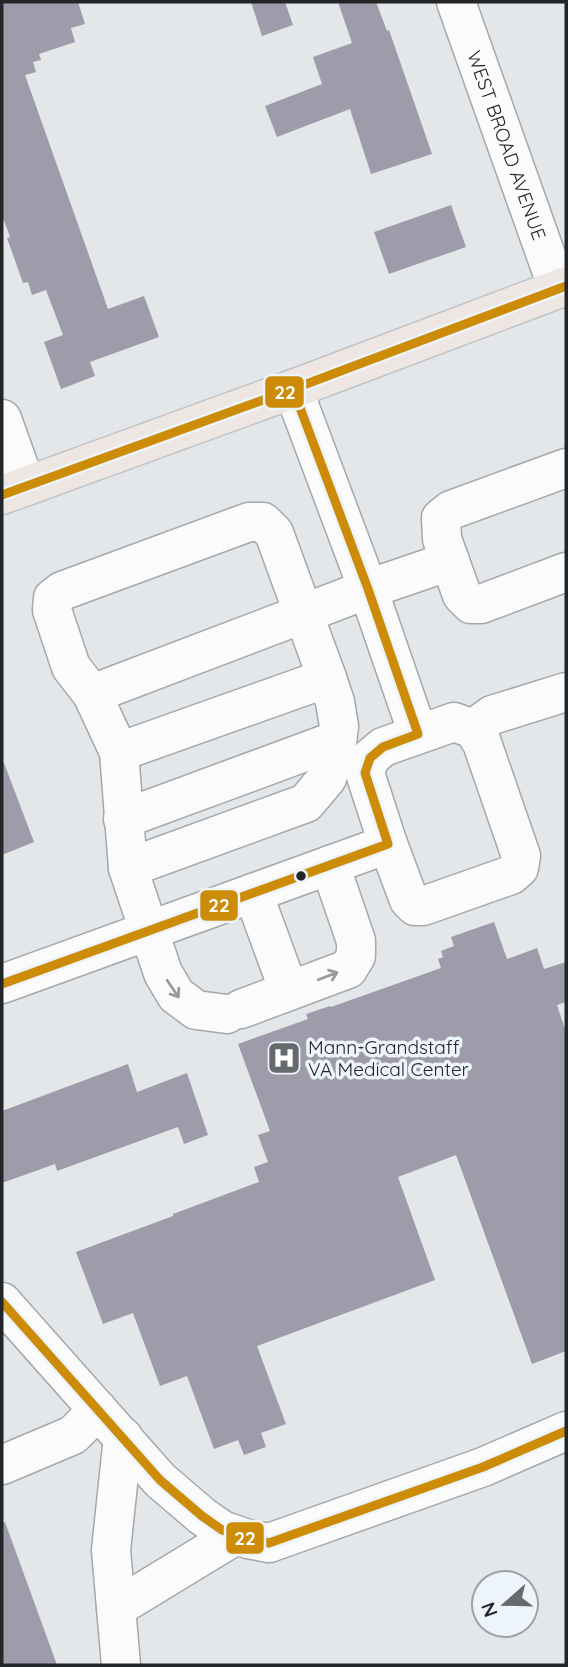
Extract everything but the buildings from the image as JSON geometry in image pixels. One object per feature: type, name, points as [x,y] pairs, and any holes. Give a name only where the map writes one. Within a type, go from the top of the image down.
[{"type":"main road","points":[[14,490],[562,288]]},
{"type":"street","name":"WEST BROAD AVENUE","points":[[456,2],[562,288]]},
{"type":"street","points":[[293,389],[368,589],[418,734]]},
{"type":"street","points":[[2,419],[14,490]]},
{"type":"street","points":[[566,468],[451,510],[441,518],[442,539],[450,562],[462,595],[471,604],[481,604],[566,572]]},
{"type":"street","points":[[128,869],[306,803],[327,778],[337,752],[339,726],[335,702],[274,534],[263,522],[249,522],[62,591],[53,598],[52,610],[71,667],[92,694],[119,752],[128,869],[163,973],[176,995],[196,1010],[234,1012],[348,969],[356,956],[356,941],[330,865]]},
{"type":"street","points":[[92,694],[368,589],[450,562]]},
{"type":"street","points":[[473,729],[492,715],[566,692],[566,672]]},
{"type":"street","points":[[119,752],[327,678]]},
{"type":"street","points":[[454,722],[473,729],[482,743],[521,856],[519,868],[511,875],[423,906],[415,906],[409,900],[365,773],[370,758],[383,747],[454,722]]},
{"type":"street","points":[[123,819],[337,740]]},
{"type":"street","points":[[2,984],[388,844]]},
{"type":"street","points":[[253,893],[289,991]]},
{"type":"street","points":[[2,1302],[160,1480],[222,1530],[269,1543],[483,1467],[566,1431]]},
{"type":"street","points":[[2,1465],[73,1435],[110,1424]]},
{"type":"street","points":[[110,1424],[111,1550],[121,1665]]},
{"type":"street","points":[[116,1608],[236,1535]]},
{"type":"transit line","name":"22","points":[[2,495],[566,286]]},
{"type":"transit line","name":"22","points":[[2,984],[388,844],[365,773],[370,758],[383,747],[418,734],[368,589],[293,389]]},
{"type":"transit line","name":"22","points":[[2,1302],[160,1480],[222,1530],[248,1539],[269,1543],[483,1467],[566,1431]]},
{"type":"place","name":"Mann-Grandstaff VA Medical Center","points":[[284,1058]]}]
